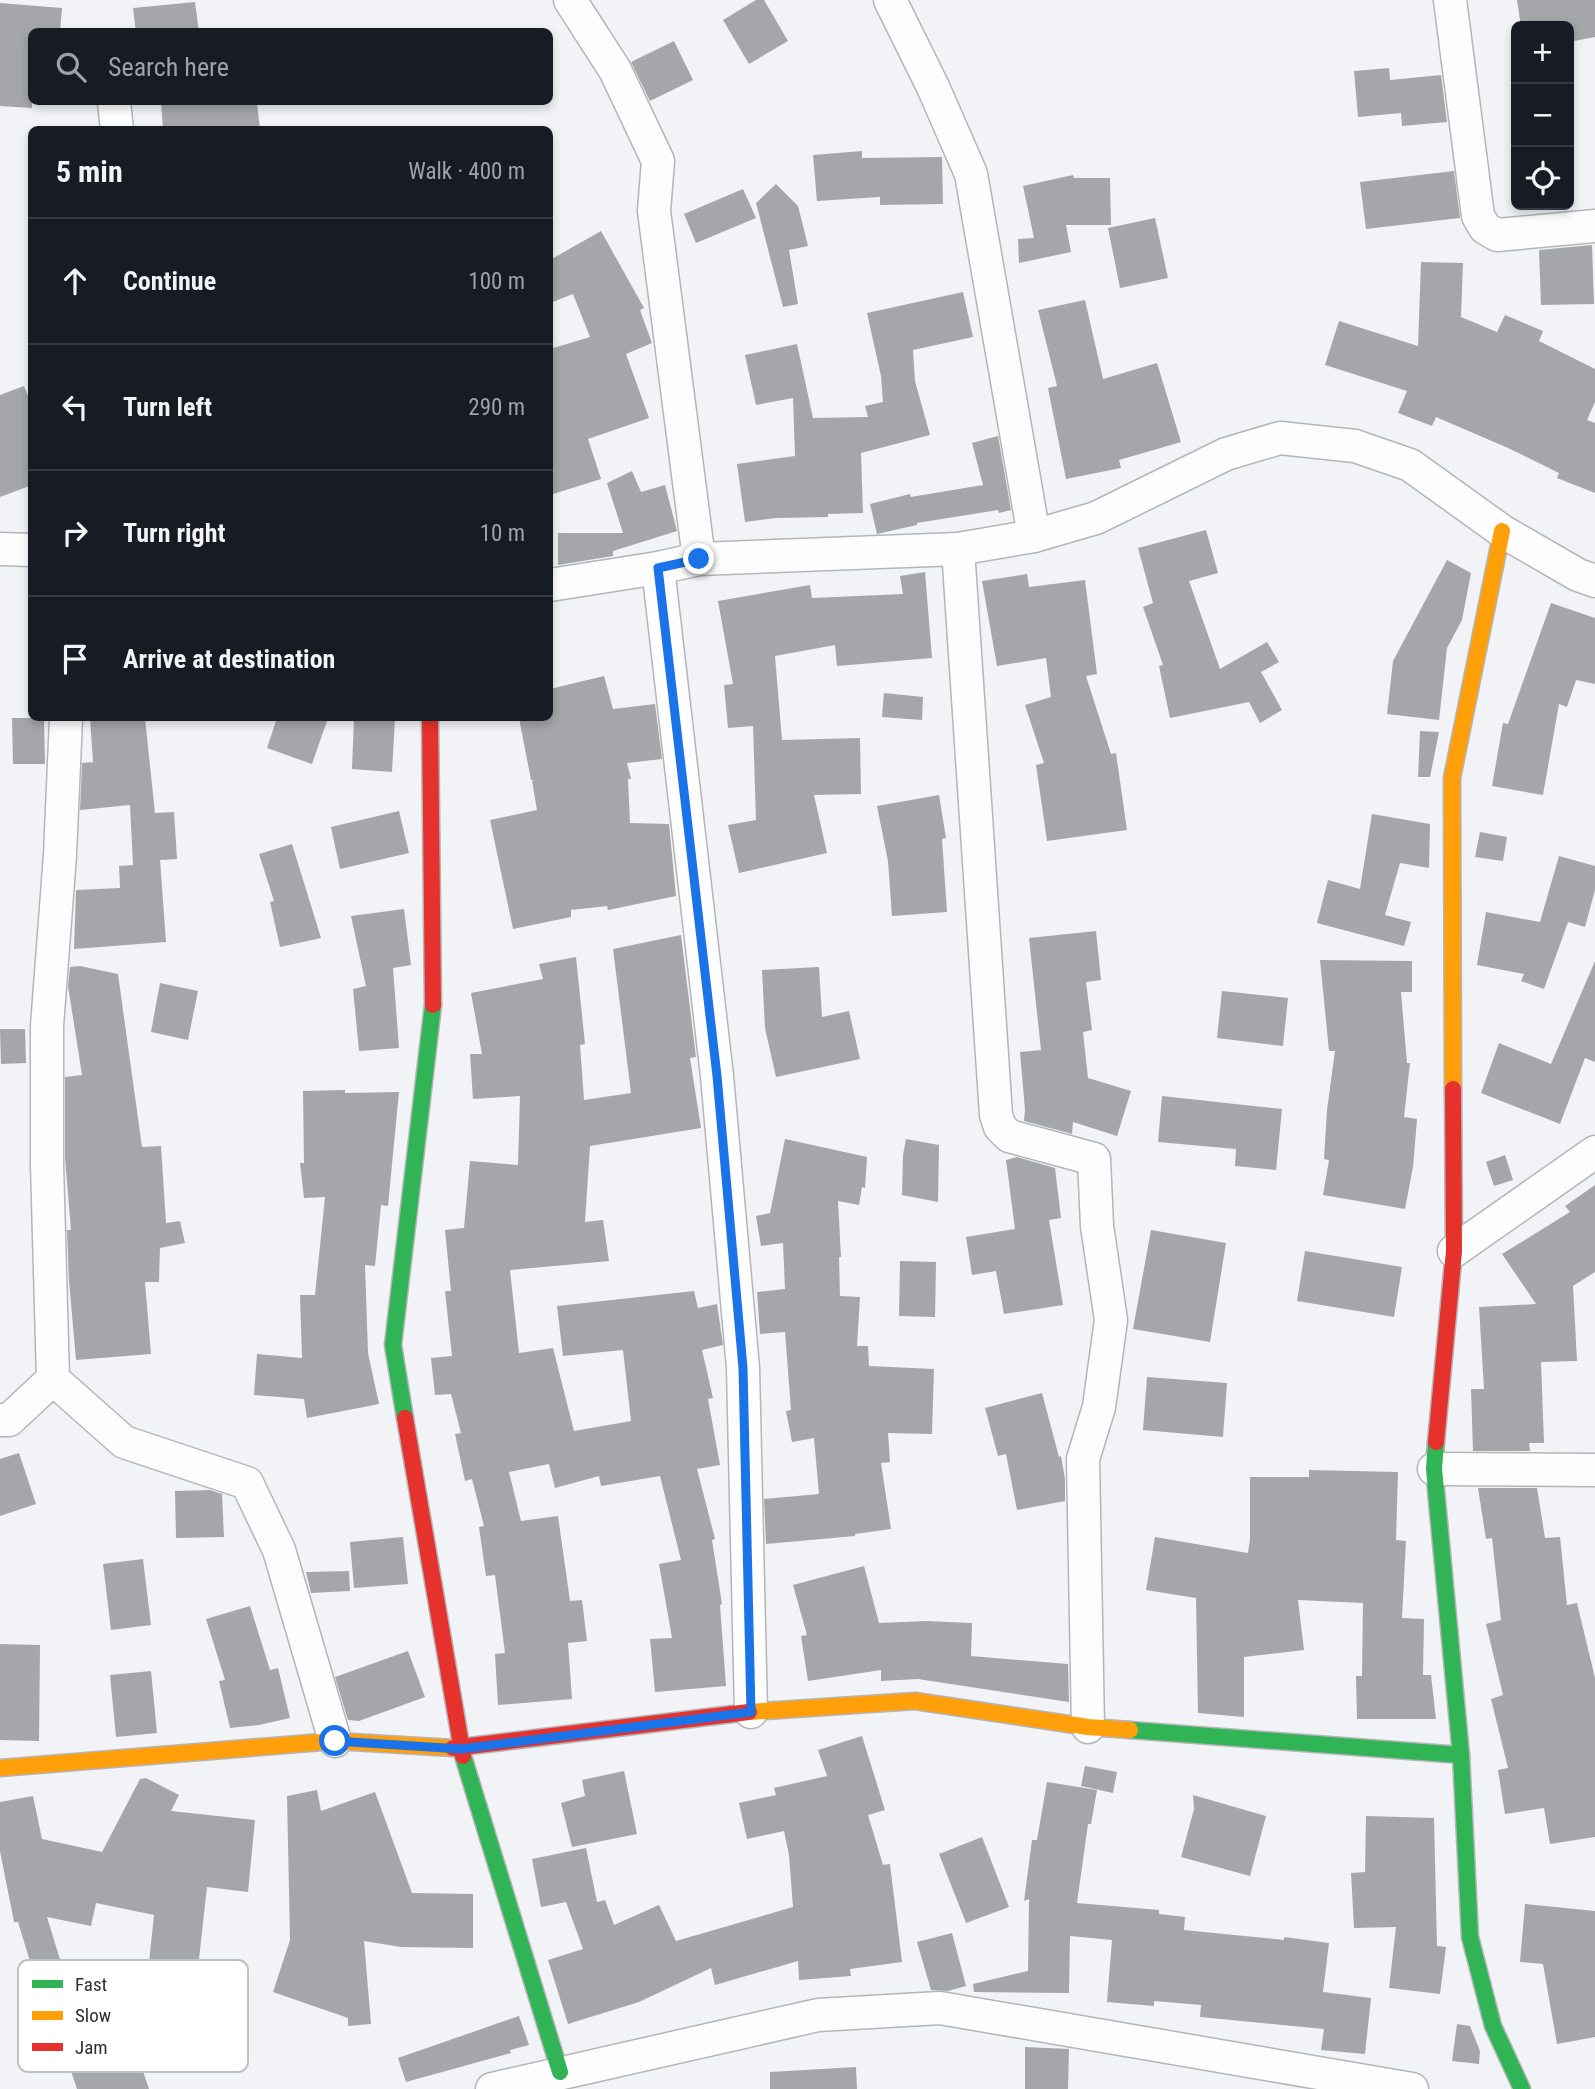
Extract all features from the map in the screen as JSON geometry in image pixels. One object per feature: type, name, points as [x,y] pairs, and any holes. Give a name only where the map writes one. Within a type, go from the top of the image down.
[{"type":"street","points":[[570,0],[615,70],[658,161],[654,211],[699,559]]},
{"type":"street","points":[[890,0],[933,87],[971,174],[1034,536]]},
{"type":"street","points":[[1450,0],[1478,216],[1485,228],[1497,235],[1595,226]]},
{"type":"street","points":[[114,105],[117,126]]},
{"type":"street","points":[[553,585],[699,559],[958,550],[1034,536],[1096,518],[1226,454],[1280,439],[1355,446],[1410,465],[1502,531],[1578,575],[1595,581]]},
{"type":"street","points":[[1502,531],[1452,778],[1454,1251],[1434,1469],[1461,1755],[1470,1937],[1493,2026],[1521,2089]]},
{"type":"street","points":[[0,549],[28,550]]},
{"type":"street","points":[[958,550],[996,1115],[1000,1127],[1009,1136],[1094,1160],[1097,1226],[1111,1320],[1099,1407],[1083,1459],[1088,1727]]},
{"type":"street","points":[[658,568],[717,1076],[743,1368],[751,1712]]},
{"type":"street","points":[[66,721],[60,855],[47,1026],[47,1164],[53,1379],[124,1442],[247,1483],[279,1550],[335,1741]]},
{"type":"street","points":[[430,721],[433,1008],[393,1345],[461,1749],[560,2072]]},
{"type":"street","points":[[1454,1251],[1595,1153]]},
{"type":"street","points":[[0,1420],[9,1420],[53,1379]]},
{"type":"street","points":[[1434,1469],[1595,1470]]},
{"type":"street","points":[[0,1768],[335,1741],[461,1749],[751,1712],[915,1701],[1088,1727],[1461,1755]]},
{"type":"street","points":[[492,2089],[818,2015],[940,2008],[1412,2089]]},
{"type":"building","points":[[756,0],[764,0],[788,41],[749,64],[723,20]]},
{"type":"building","points":[[1517,0],[1595,0],[1595,37],[1574,41],[1574,21],[1520,21]]},
{"type":"building","points":[[195,2],[198,28],[136,28],[133,8]]},
{"type":"building","points":[[0,3],[62,8],[60,28],[28,28],[28,105],[32,105],[32,108],[0,106]]},
{"type":"building","points":[[674,41],[693,80],[650,101],[631,62]]},
{"type":"building","points":[[1389,68],[1390,80],[1441,75],[1447,122],[1402,126],[1401,113],[1358,117],[1354,71]]},
{"type":"building","points":[[161,105],[257,105],[260,126],[163,126]]},
{"type":"building","points":[[862,151],[862,158],[942,157],[943,204],[880,205],[880,197],[817,201],[813,155]]},
{"type":"building","points":[[1454,171],[1460,218],[1366,229],[1360,182]]},
{"type":"building","points":[[1073,175],[1074,178],[1110,178],[1111,225],[1066,225],[1071,252],[1019,263],[1018,239],[1034,238],[1023,186]]},
{"type":"building","points":[[776,184],[798,206],[808,246],[789,250],[798,304],[783,307],[756,203]]},
{"type":"building","points":[[743,189],[756,218],[696,243],[684,214]]},
{"type":"building","points":[[1155,218],[1168,278],[1120,288],[1108,228]]},
{"type":"building","points":[[601,231],[644,308],[640,310],[652,343],[626,354],[649,418],[588,439],[601,479],[553,494],[553,348],[590,337],[573,294],[553,302],[553,258]]},
{"type":"building","points":[[1592,245],[1594,304],[1541,305],[1539,250]]},
{"type":"building","points":[[1421,262],[1463,263],[1461,317],[1497,332],[1505,315],[1543,331],[1539,341],[1595,369],[1595,402],[1587,420],[1595,423],[1595,493],[1557,478],[1559,473],[1508,448],[1436,417],[1432,426],[1398,413],[1407,391],[1325,365],[1339,321],[1418,346]]},
{"type":"building","points":[[963,292],[973,337],[913,350],[915,381],[930,435],[861,453],[863,513],[745,522],[737,464],[795,456],[793,398],[756,405],[745,355],[797,344],[813,418],[868,417],[865,406],[883,402],[881,376],[867,313]]},
{"type":"building","points":[[1085,300],[1103,379],[1157,363],[1181,442],[1119,460],[1121,468],[1066,479],[1048,388],[1057,386],[1038,310]]},
{"type":"building","points":[[24,386],[28,396],[28,486],[0,497],[0,395]]},
{"type":"building","points":[[998,436],[1011,510],[917,523],[877,534],[870,504],[910,494],[911,497],[983,485],[972,443]]},
{"type":"building","points":[[632,471],[641,492],[665,485],[677,531],[613,551],[613,556],[558,565],[558,533],[623,533],[607,483]]},
{"type":"building","points":[[1206,530],[1218,573],[1189,581],[1220,669],[1267,642],[1279,662],[1261,672],[1282,710],[1260,723],[1249,702],[1170,718],[1159,666],[1163,665],[1143,607],[1153,603],[1138,548]]},
{"type":"building","points":[[1447,560],[1471,573],[1462,620],[1447,648],[1439,720],[1387,714],[1393,661]]},
{"type":"building","points":[[925,572],[932,658],[837,666],[835,645],[775,656],[782,740],[860,738],[861,794],[814,795],[827,853],[739,873],[728,825],[756,820],[753,726],[728,728],[724,685],[733,684],[718,601],[810,585],[812,598],[903,594],[900,576]]},
{"type":"building","points":[[1027,574],[1029,587],[1085,580],[1097,674],[1086,676],[1111,754],[1116,753],[1127,830],[1047,841],[1036,765],[1044,763],[1025,705],[1051,697],[1046,658],[997,666],[982,581]]},
{"type":"building","points":[[1551,603],[1595,618],[1595,684],[1576,680],[1567,707],[1559,704],[1543,795],[1492,786],[1503,723],[1508,724]]},
{"type":"building","points":[[604,676],[613,709],[655,704],[662,759],[627,763],[631,779],[628,779],[630,823],[669,824],[676,896],[608,910],[607,906],[571,910],[571,917],[513,929],[490,820],[537,810],[534,780],[531,780],[520,721],[553,721],[553,688]]},
{"type":"building","points":[[884,693],[923,697],[922,720],[882,717]]},
{"type":"building","points":[[12,718],[44,721],[45,764],[13,764]]},
{"type":"building","points":[[90,721],[145,721],[155,813],[174,812],[177,859],[160,860],[166,942],[74,949],[76,890],[120,888],[119,866],[133,865],[130,805],[80,810],[82,763],[93,762]]},
{"type":"building","points":[[276,721],[327,721],[312,764],[267,748]]},
{"type":"building","points":[[354,721],[395,721],[392,772],[352,769]]},
{"type":"building","points":[[1420,731],[1439,732],[1430,777],[1418,777]]},
{"type":"building","points":[[939,795],[946,838],[942,839],[947,912],[892,916],[888,861],[877,806]]},
{"type":"building","points":[[399,811],[409,853],[340,869],[331,827]]},
{"type":"building","points":[[1372,814],[1430,824],[1429,868],[1400,863],[1385,915],[1411,922],[1404,946],[1317,923],[1328,880],[1360,889]]},
{"type":"building","points":[[1480,832],[1507,837],[1503,861],[1475,857]]},
{"type":"building","points":[[292,844],[321,938],[280,947],[270,902],[274,901],[259,854]]},
{"type":"building","points":[[1559,856],[1595,866],[1595,890],[1585,927],[1568,922],[1544,989],[1521,981],[1524,974],[1477,965],[1486,912],[1540,922]]},
{"type":"building","points":[[404,909],[411,965],[393,968],[399,1048],[359,1051],[353,989],[366,986],[351,916]]},
{"type":"building","points":[[1096,931],[1101,980],[1086,982],[1092,1030],[1083,1032],[1088,1078],[1131,1091],[1117,1136],[1073,1122],[1072,1134],[1024,1121],[1020,1052],[1041,1050],[1029,938]]},
{"type":"building","points":[[681,935],[696,1057],[690,1058],[701,1128],[590,1146],[585,1222],[603,1220],[609,1261],[510,1270],[519,1353],[553,1348],[574,1431],[631,1421],[623,1350],[563,1356],[557,1306],[694,1291],[698,1308],[717,1304],[723,1345],[702,1350],[713,1398],[708,1399],[720,1465],[697,1469],[715,1539],[712,1540],[722,1604],[726,1686],[655,1692],[650,1639],[672,1638],[659,1564],[681,1560],[660,1476],[601,1486],[599,1476],[555,1488],[549,1464],[509,1472],[521,1521],[558,1516],[570,1601],[582,1600],[587,1641],[568,1643],[572,1699],[498,1705],[495,1654],[505,1653],[495,1575],[486,1576],[479,1527],[484,1526],[472,1479],[465,1481],[455,1434],[461,1433],[451,1394],[435,1395],[431,1358],[452,1356],[445,1291],[451,1291],[445,1230],[464,1228],[470,1161],[518,1165],[520,1096],[473,1099],[470,1054],[482,1054],[471,993],[543,979],[539,964],[576,957],[585,1044],[580,1045],[584,1100],[631,1093],[613,949]]},
{"type":"building","points":[[1320,960],[1412,961],[1412,992],[1401,992],[1407,1063],[1410,1063],[1404,1117],[1417,1119],[1413,1167],[1405,1209],[1323,1195],[1329,1160],[1324,1159],[1327,1110],[1335,1051],[1329,1051]]},
{"type":"building","points":[[1595,961],[1595,1062],[1585,1058],[1560,1124],[1481,1093],[1499,1043],[1551,1064]]},
{"type":"building","points":[[80,966],[118,974],[142,1147],[161,1146],[166,1223],[180,1221],[185,1243],[160,1248],[159,1282],[145,1282],[151,1354],[76,1360],[67,1230],[71,1230],[65,1158],[65,1077],[82,1075],[68,986],[70,967]]},
{"type":"building","points":[[819,967],[822,1017],[849,1011],[860,1059],[776,1077],[765,1028],[762,970]]},
{"type":"building","points":[[160,983],[198,991],[188,1040],[151,1032]]},
{"type":"building","points":[[1222,991],[1288,998],[1283,1046],[1217,1038]]},
{"type":"building","points":[[0,1029],[25,1029],[26,1063],[1,1064]]},
{"type":"building","points":[[345,1090],[345,1093],[399,1092],[388,1206],[381,1205],[375,1266],[365,1265],[368,1353],[379,1404],[307,1418],[304,1399],[254,1395],[257,1354],[302,1358],[300,1295],[315,1295],[325,1197],[304,1198],[300,1163],[304,1163],[303,1091]]},
{"type":"building","points":[[1162,1096],[1282,1109],[1276,1170],[1235,1166],[1236,1149],[1158,1142]]},
{"type":"building","points":[[785,1139],[867,1157],[865,1188],[862,1187],[859,1205],[838,1201],[840,1296],[860,1297],[857,1346],[868,1346],[869,1366],[934,1369],[932,1434],[888,1433],[890,1462],[881,1463],[891,1529],[855,1536],[766,1544],[764,1499],[819,1494],[814,1438],[792,1442],[786,1411],[791,1410],[785,1332],[760,1334],[757,1292],[785,1289],[783,1243],[761,1246],[756,1216],[770,1213]]},
{"type":"building","points":[[906,1139],[939,1145],[938,1202],[902,1195]]},
{"type":"building","points":[[1505,1155],[1513,1180],[1494,1186],[1486,1162]]},
{"type":"building","points":[[1017,1157],[1055,1168],[1061,1218],[1049,1220],[1063,1305],[1004,1314],[996,1271],[972,1275],[966,1237],[1015,1229],[1006,1160]]},
{"type":"building","points":[[1595,1185],[1595,1272],[1573,1286],[1577,1361],[1541,1362],[1544,1443],[1529,1443],[1530,1451],[1473,1451],[1471,1389],[1484,1389],[1479,1307],[1536,1304],[1502,1254],[1570,1212],[1565,1206]]},
{"type":"building","points":[[1151,1230],[1226,1243],[1210,1342],[1133,1329]]},
{"type":"building","points":[[1305,1251],[1402,1267],[1394,1317],[1297,1301]]},
{"type":"building","points":[[900,1261],[936,1262],[935,1317],[899,1316]]},
{"type":"building","points":[[1147,1377],[1227,1383],[1223,1437],[1143,1430]]},
{"type":"building","points":[[1042,1393],[1059,1457],[1061,1456],[1065,1501],[1017,1510],[1006,1454],[998,1456],[985,1408]]},
{"type":"building","points":[[19,1453],[36,1504],[0,1516],[0,1459]]},
{"type":"building","points":[[1309,1470],[1398,1472],[1396,1540],[1406,1541],[1402,1618],[1424,1619],[1423,1675],[1431,1675],[1436,1719],[1357,1719],[1356,1676],[1362,1676],[1363,1603],[1298,1600],[1304,1650],[1244,1657],[1244,1717],[1198,1713],[1196,1598],[1146,1590],[1155,1537],[1248,1553],[1250,1477],[1309,1477]]},
{"type":"building","points":[[1478,1488],[1537,1488],[1545,1538],[1560,1537],[1567,1605],[1577,1603],[1595,1678],[1595,1837],[1550,1844],[1544,1808],[1505,1814],[1498,1770],[1508,1768],[1491,1699],[1503,1695],[1486,1624],[1501,1620],[1492,1538],[1486,1539]]},
{"type":"building","points":[[210,1490],[222,1494],[224,1537],[176,1538],[175,1491]]},
{"type":"building","points":[[403,1537],[408,1584],[354,1588],[350,1542]]},
{"type":"building","points":[[143,1559],[151,1625],[111,1630],[103,1564]]},
{"type":"building","points":[[864,1566],[879,1623],[972,1623],[971,1656],[1068,1664],[1069,1702],[918,1679],[881,1681],[881,1670],[808,1681],[801,1636],[807,1635],[793,1585]]},
{"type":"building","points":[[349,1571],[350,1591],[311,1593],[306,1572]]},
{"type":"building","points":[[250,1606],[270,1670],[278,1668],[290,1718],[230,1728],[219,1681],[225,1680],[206,1619]]},
{"type":"building","points":[[0,1644],[40,1645],[39,1741],[0,1740]]},
{"type":"building","points":[[408,1651],[425,1697],[359,1721],[348,1720],[335,1677]]},
{"type":"building","points":[[151,1671],[157,1733],[116,1737],[110,1675]]},
{"type":"building","points":[[862,1736],[885,1810],[868,1815],[883,1865],[890,1864],[902,1962],[850,1969],[851,1976],[799,1980],[798,1961],[715,1985],[711,1968],[639,2002],[568,2024],[548,1960],[583,1949],[566,1902],[541,1907],[532,1859],[586,1848],[597,1902],[605,1900],[614,1925],[659,1905],[676,1941],[793,1907],[789,1855],[784,1831],[747,1839],[739,1803],[776,1795],[774,1788],[827,1776],[818,1750]]},
{"type":"building","points":[[1085,1766],[1117,1772],[1113,1793],[1081,1786]]},
{"type":"building","points":[[624,1771],[637,1834],[572,1847],[561,1803],[585,1796],[582,1780]]},
{"type":"building","points":[[146,1778],[179,1795],[171,1811],[255,1820],[248,1892],[207,1887],[199,1960],[149,1960],[154,1915],[96,1903],[91,1926],[47,1917],[60,1960],[30,1960],[18,1922],[14,1922],[0,1851],[0,1802],[33,1796],[42,1839],[102,1852],[140,1779]]},
{"type":"building","points":[[1047,1782],[1097,1790],[1091,1824],[1088,1824],[1077,1903],[1159,1910],[1159,1914],[1185,1917],[1184,1930],[1329,1943],[1323,1992],[1371,1998],[1365,2054],[1321,2050],[1324,2029],[1200,2017],[1201,2005],[1154,2001],[1154,2006],[1107,2002],[1112,1940],[1070,1936],[1069,1993],[974,1992],[973,1984],[1028,1971],[1029,1899],[1024,1901],[1032,1840],[1037,1840]]},
{"type":"building","points":[[317,1790],[321,1811],[375,1792],[412,1893],[473,1894],[473,1948],[401,1947],[364,1941],[371,2024],[348,2026],[348,2018],[273,1992],[290,1940],[287,1796]]},
{"type":"building","points":[[1193,1795],[1266,1816],[1250,1876],[1181,1857],[1194,1809]]},
{"type":"building","points":[[1366,1816],[1434,1818],[1437,1946],[1446,1947],[1440,1994],[1389,1988],[1396,1927],[1354,1928],[1351,1873],[1365,1872]]},
{"type":"building","points":[[982,1837],[1009,1907],[966,1923],[939,1854]]},
{"type":"building","points":[[1525,1904],[1595,1911],[1595,2037],[1557,2044],[1543,1964],[1520,1962]]},
{"type":"building","points":[[952,1933],[966,1986],[948,1991],[931,1990],[917,1942]]},
{"type":"building","points":[[519,2016],[529,2045],[510,2050],[511,2053],[406,2082],[398,2058]]},
{"type":"building","points":[[1457,2024],[1470,2026],[1480,2051],[1479,2064],[1452,2061]]},
{"type":"building","points":[[1025,2047],[1069,2049],[1068,2089],[1025,2089]]},
{"type":"building","points":[[856,2067],[857,2089],[770,2089],[770,2072]]},
{"type":"building","points":[[71,2072],[143,2072],[149,2089],[77,2089]]},
{"type":"traffic: fast","points":[[405,1418],[393,1345],[433,1005]]},
{"type":"traffic: fast","points":[[1436,1442],[1434,1469],[1461,1755],[1470,1937],[1493,2026],[1522,2089]]},
{"type":"traffic: fast","points":[[1130,1730],[1461,1755]]},
{"type":"traffic: fast","points":[[463,1756],[560,2072]]},
{"type":"traffic: slow","points":[[1453,1089],[1452,778],[1502,531]]},
{"type":"traffic: slow","points":[[749,1712],[915,1701],[1088,1727],[1130,1730]]},
{"type":"traffic: slow","points":[[0,1768],[335,1741],[453,1748]]},
{"type":"traffic: jam","points":[[430,721],[433,1005]]},
{"type":"traffic: jam","points":[[1436,1442],[1454,1251],[1453,1089]]},
{"type":"traffic: jam","points":[[405,1418],[463,1756]]},
{"type":"traffic: jam","points":[[453,1748],[749,1712]]},
{"type":"route","points":[[335,1741],[461,1749],[751,1712],[743,1368],[717,1076],[658,568],[699,559]]}]
